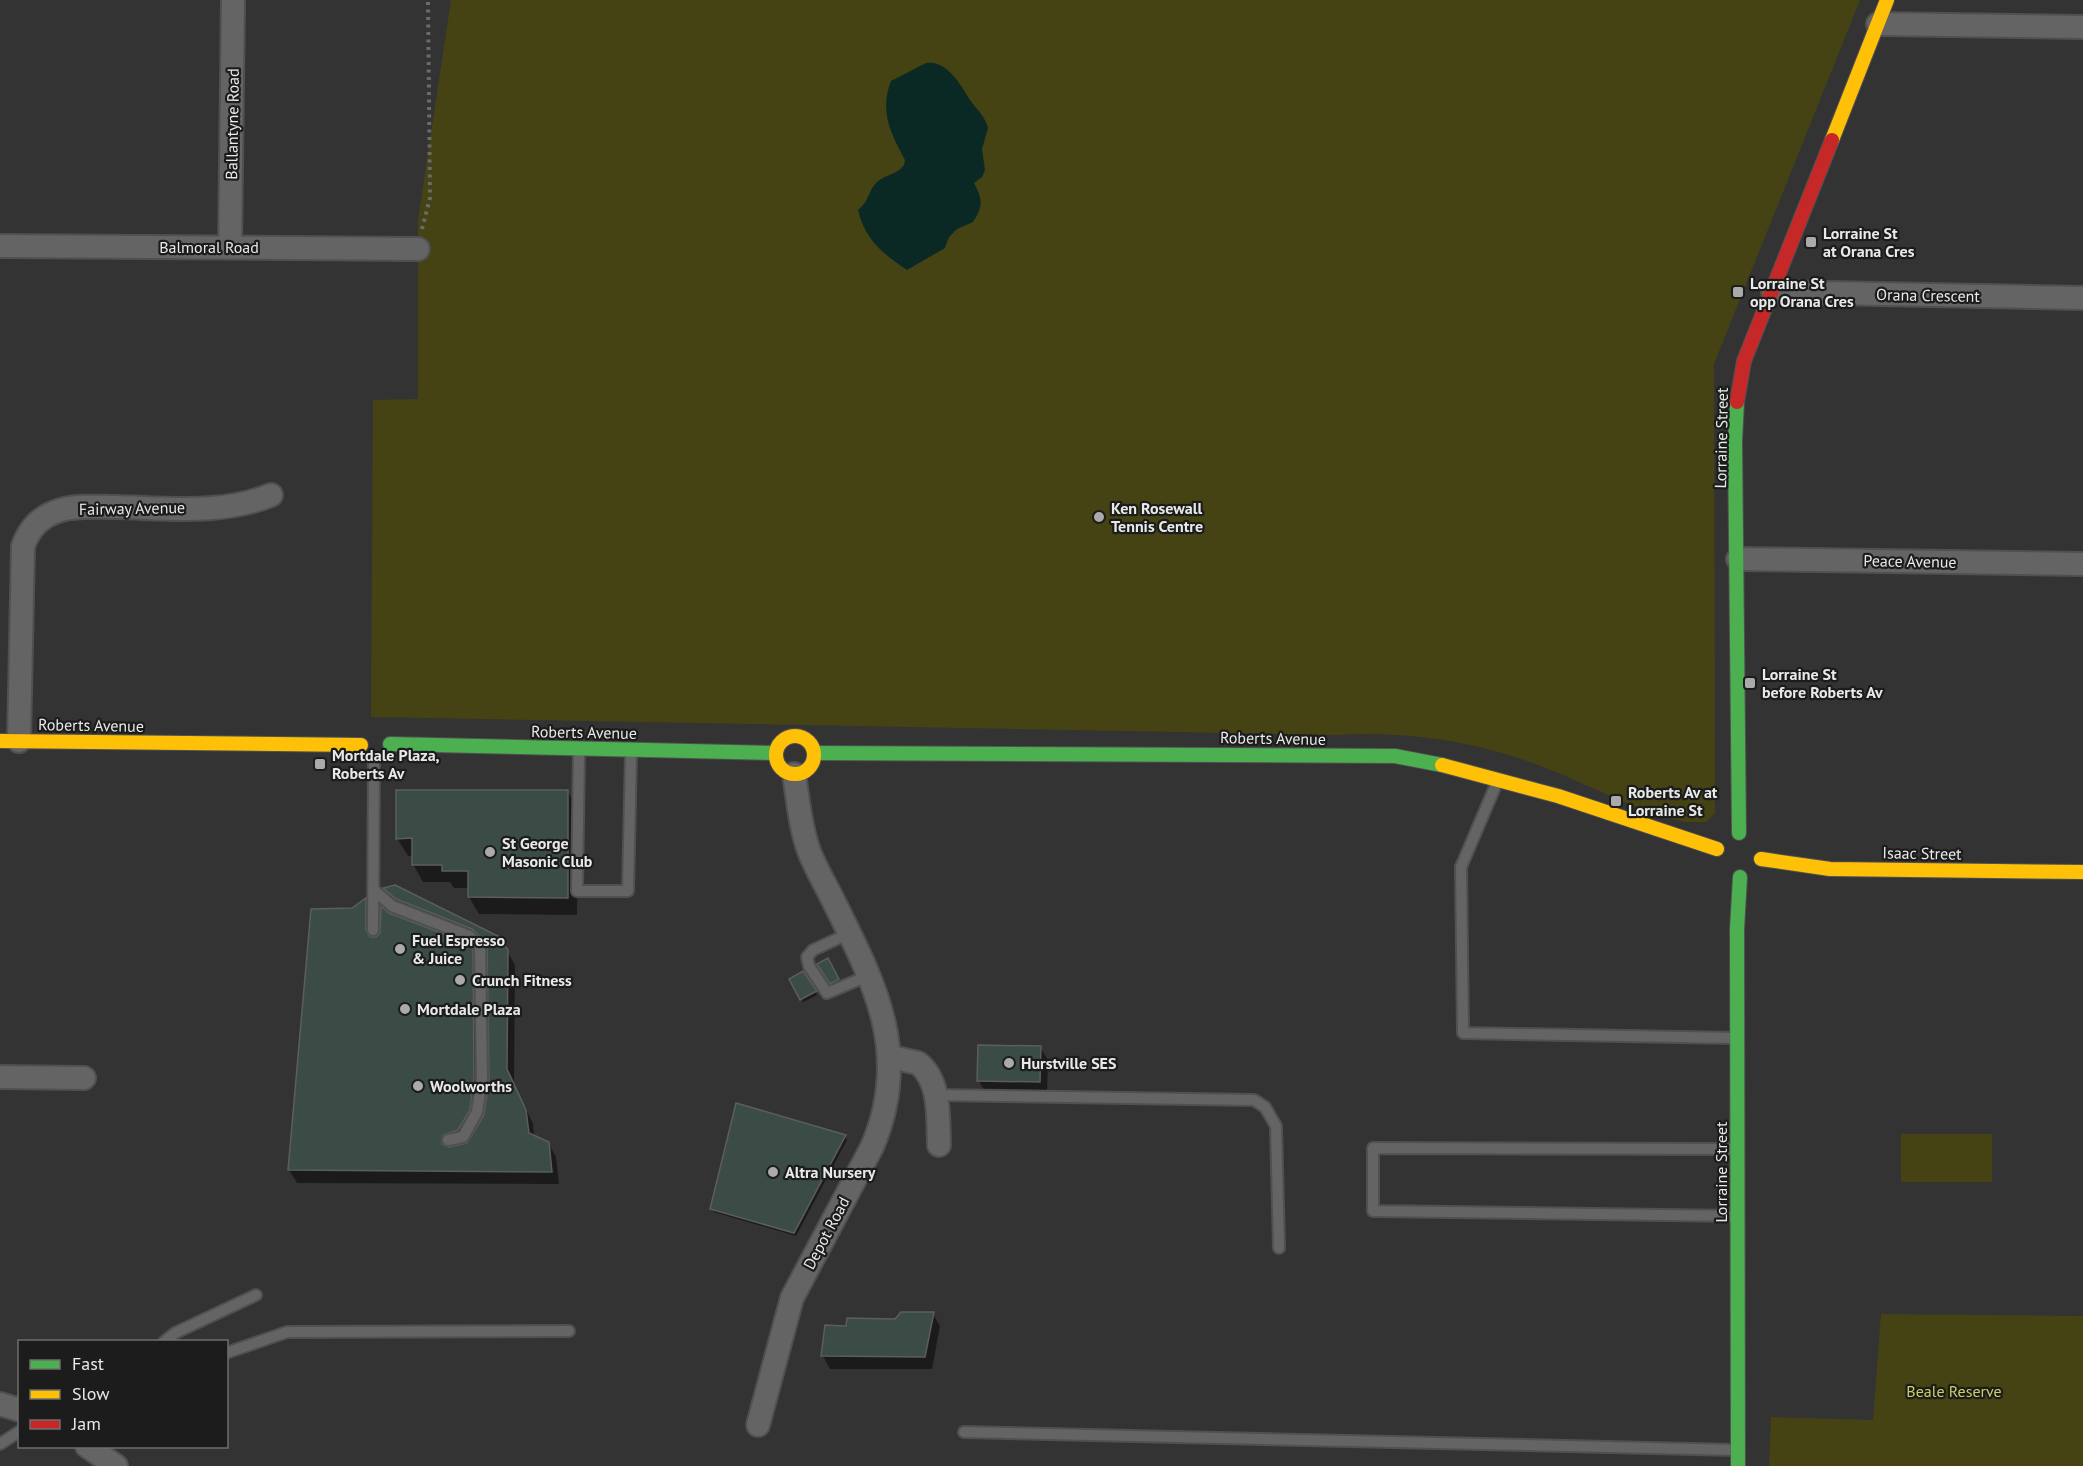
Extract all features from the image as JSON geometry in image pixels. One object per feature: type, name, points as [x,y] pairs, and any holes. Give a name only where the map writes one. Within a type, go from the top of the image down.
[{"type":"street","name":"Ballantyne Road","points":[[231,247],[233,0]]},
{"type":"street","name":"Lorraine Street","points":[[1753,844],[1736,767],[1738,559],[1734,441],[1738,384],[1744,361],[1887,0]]},
{"type":"street","points":[[1878,24],[2083,27]]},
{"type":"street","name":"Balmoral Road","points":[[0,246],[418,249]]},
{"type":"street","name":"Orana Crescent","points":[[1773,291],[2083,298]]},
{"type":"street","name":"Fairway Avenue","points":[[9,741],[23,546],[29,529],[61,510],[91,507],[215,507],[248,504],[271,495]]},
{"type":"street","name":"Peace Avenue","points":[[1738,559],[2083,564]]},
{"type":"street","points":[[374,759],[385,755],[390,744],[388,736],[382,731]]},
{"type":"street","points":[[799,735],[810,742],[815,753],[814,760],[807,770],[794,774],[783,769],[776,753],[781,741],[799,735]]},
{"type":"street","name":"Roberts Avenue","points":[[9,741],[363,739],[365,754],[374,759]]},
{"type":"street","name":"Roberts Avenue","points":[[390,744],[776,753]]},
{"type":"street","name":"Roberts Avenue","points":[[815,753],[1395,756],[1450,764],[1499,777],[1725,866]]},
{"type":"street","name":"Depot Road","points":[[758,1425],[792,1298],[880,1128],[890,1083],[891,1057],[882,1012],[870,975],[808,849],[794,774]]},
{"type":"street","points":[[1725,837],[1753,844],[1755,870],[1725,866],[1725,837]]},
{"type":"street","name":"Isaac Street","points":[[1753,844],[1830,869],[2083,872]]},
{"type":"street","name":"Lorraine Street","points":[[1725,866],[1737,1038],[1738,1466]]},
{"type":"street","points":[[891,1057],[910,1059],[924,1068],[936,1095],[939,1145]]},
{"type":"street","points":[[0,1077],[84,1078]]},
{"type":"street","points":[[0,1404],[18,1409]]},
{"type":"street","points":[[90,1448],[116,1466]]},
{"type":"lane","points":[[579,748],[578,891],[628,891],[631,750]]},
{"type":"lane","points":[[373,930],[374,759]]},
{"type":"lane","points":[[1499,777],[1461,867],[1463,1032],[1737,1038]]},
{"type":"lane","points":[[375,891],[392,906],[469,936],[480,946],[482,1079],[477,1112],[463,1137],[448,1140]]},
{"type":"lane","points":[[850,933],[813,950],[807,957],[809,966],[827,993],[870,975]]},
{"type":"lane","points":[[936,1095],[1254,1100],[1265,1107],[1276,1126],[1279,1248]]},
{"type":"lane","points":[[1738,1149],[1373,1148],[1373,1210],[1738,1216]]},
{"type":"lane","points":[[165,1340],[175,1333],[256,1295]]},
{"type":"lane","points":[[228,1352],[287,1332],[570,1331]]},
{"type":"lane","points":[[0,1444],[18,1432]]},
{"type":"lane","points":[[964,1432],[1738,1450]]},
{"type":"path","points":[[418,249],[430,198],[428,0]]},
{"type":"green space","points":[[451,0],[1860,0],[1714,364],[1715,813],[1706,822],[1684,822],[1642,809],[1539,765],[1496,751],[1451,741],[1383,734],[371,717],[373,400],[418,399],[418,220]]},
{"type":"green space","points":[[1901,1134],[1992,1134],[1992,1182],[1901,1182]]},
{"type":"green space","name":"Beale Reserve","points":[[1881,1314],[2083,1316],[2083,1466],[1769,1466],[1771,1417],[1873,1420]]},
{"type":"shaded area","points":[[926,63],[934,63],[947,69],[985,120],[988,128],[982,149],[985,170],[982,177],[974,183],[981,202],[973,222],[957,229],[949,237],[945,248],[907,270],[890,258],[870,238],[858,210],[876,183],[898,171],[904,165],[905,160],[891,132],[886,113],[891,81]]},
{"type":"building","name":"St George Masonic Club","points":[[396,790],[568,790],[568,898],[468,897],[468,871],[442,871],[442,865],[412,865],[412,838],[396,839]]},
{"type":"building","name":"Mortdale Plaza","points":[[395,885],[498,936],[508,950],[507,1069],[526,1110],[529,1133],[549,1142],[552,1172],[288,1170],[311,909],[352,908],[366,898],[366,930],[370,937],[376,937],[380,933],[381,906],[389,913],[465,942],[473,949],[474,1078],[470,1110],[458,1130],[443,1135],[442,1144],[449,1147],[467,1143],[484,1115],[489,1079],[487,943],[472,929],[396,899],[383,888]]},
{"type":"building","points":[[828,958],[839,979],[830,984],[817,964]]},
{"type":"building","points":[[803,971],[817,991],[800,1000],[789,979]]},
{"type":"building","name":"Hurstville SES","points":[[978,1045],[1041,1046],[1040,1082],[977,1081]]},
{"type":"building","name":"Altra Nursery","points":[[736,1103],[846,1135],[794,1233],[710,1209]]},
{"type":"building","points":[[901,1312],[934,1312],[925,1357],[821,1356],[825,1325],[846,1326],[847,1318],[895,1319]]},
{"type":"traffic: fast","points":[[1737,402],[1735,441],[1739,833]]},
{"type":"traffic: fast","points":[[390,744],[776,753]]},
{"type":"traffic: fast","points":[[815,753],[1395,756],[1442,765]]},
{"type":"traffic: fast","points":[[1738,1466],[1737,929],[1740,877]]},
{"type":"traffic: slow","points":[[1832,140],[1887,0]]},
{"type":"traffic: slow","points":[[795,736],[809,741],[814,755],[809,769],[795,774],[781,769],[776,755],[781,741],[795,736]]},
{"type":"traffic: slow","points":[[0,741],[361,745]]},
{"type":"traffic: slow","points":[[1442,765],[1558,796],[1717,849]]},
{"type":"traffic: slow","points":[[1761,859],[1830,869],[2083,872]]},
{"type":"traffic: jam","points":[[1737,402],[1744,361],[1832,140]]},
{"type":"place","name":"Lorraine St at Orana Cres","points":[[1811,242]]},
{"type":"place","name":"Lorraine St opp Orana Cres","points":[[1738,292]]},
{"type":"place","name":"Ken Rosewall Tennis Centre","points":[[1099,517]]},
{"type":"place","name":"Lorraine St before Roberts Av","points":[[1750,683]]},
{"type":"place","name":"Mortdale Plaza, Roberts Av","points":[[320,764]]},
{"type":"place","name":"Roberts Av at Lorraine St","points":[[1616,801]]},
{"type":"place","name":"St George Masonic Club","points":[[490,852]]},
{"type":"place","name":"Fuel Espresso & Juice","points":[[400,949]]},
{"type":"place","name":"Crunch Fitness","points":[[460,980]]},
{"type":"place","name":"Mortdale Plaza","points":[[405,1009]]},
{"type":"place","name":"Hurstville SES","points":[[1009,1063]]},
{"type":"place","name":"Woolworths","points":[[418,1086]]},
{"type":"place","name":"Altra Nursery","points":[[773,1172]]}]
